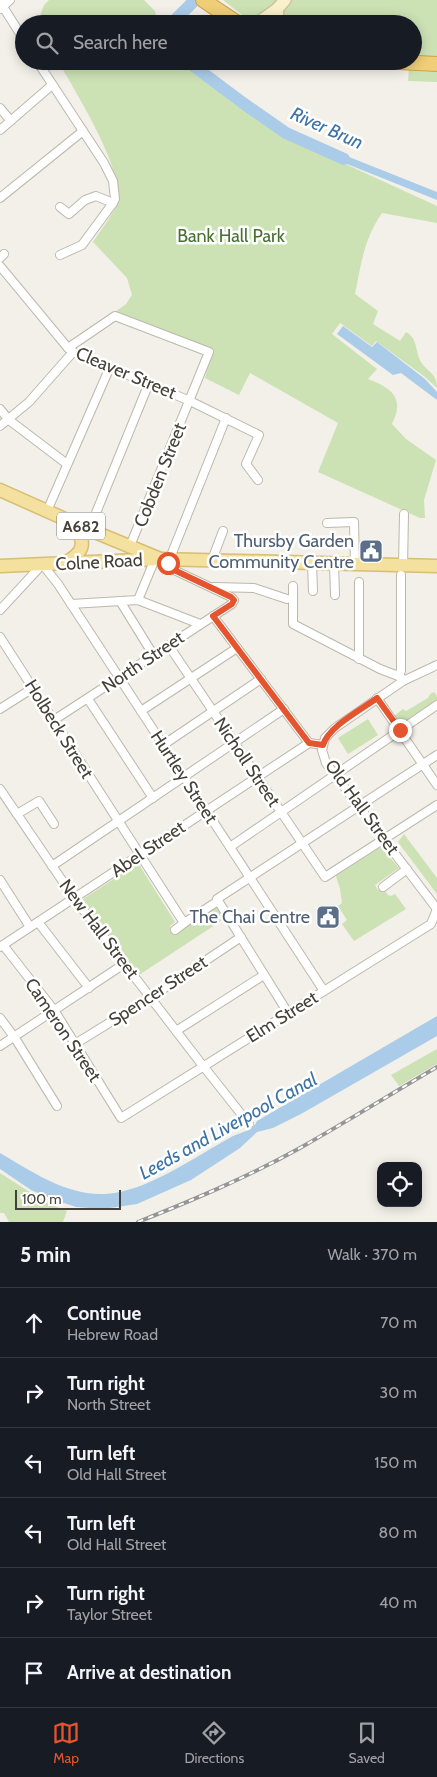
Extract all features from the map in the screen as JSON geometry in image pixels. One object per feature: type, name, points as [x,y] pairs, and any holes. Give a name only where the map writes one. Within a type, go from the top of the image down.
[{"type":"highway","points":[[205,1],[226,15]]},
{"type":"highway","points":[[422,63],[437,64]]},
{"type":"main road","name":"A682","points":[[1,489],[89,530],[161,559]]},
{"type":"main road","name":"A682","points":[[65,563],[76,556],[83,544],[82,535],[73,523]]},
{"type":"main road","name":"Colne Road","points":[[0,566],[161,559],[355,564],[402,571],[437,566]]},
{"type":"street","points":[[268,15],[285,0]]},
{"type":"street","points":[[3,4],[15,25]]},
{"type":"street","points":[[276,9],[277,15]]},
{"type":"street","points":[[43,70],[104,163],[113,181],[115,199],[82,245],[60,255]]},
{"type":"street","points":[[0,130],[52,85]]},
{"type":"street","points":[[0,108],[11,121]]},
{"type":"street","points":[[0,198],[82,131]]},
{"type":"street","points":[[60,207],[69,214],[85,200],[96,196],[113,203]]},
{"type":"street","name":"Cleaver Street","points":[[0,266],[70,350],[190,401],[260,435],[246,464],[258,480]]},
{"type":"street","name":"Cobden Street","points":[[70,350],[115,316],[209,352],[130,546]]},
{"type":"street","points":[[0,426],[29,402],[70,350]]},
{"type":"street","points":[[46,511],[110,367]]},
{"type":"street","points":[[89,530],[149,383]]},
{"type":"street","points":[[0,409],[9,420],[67,464]]},
{"type":"street","points":[[138,600],[161,559],[226,418]]},
{"type":"street","points":[[293,586],[293,624],[359,659],[400,678],[404,514]]},
{"type":"street","points":[[327,522],[354,522],[355,564]]},
{"type":"street","points":[[212,560],[223,531]]},
{"type":"street","points":[[161,559],[172,569],[212,587],[254,588],[288,599]]},
{"type":"street","points":[[312,563],[313,591]]},
{"type":"street","points":[[0,610],[38,569],[40,564]]},
{"type":"street","name":"Hurtley Street","points":[[40,564],[70,604],[324,991]]},
{"type":"street","points":[[334,564],[335,595]]},
{"type":"street","points":[[359,582],[359,659]]},
{"type":"street","name":"North Street","points":[[54,720],[232,604],[234,600],[231,597],[212,587]]},
{"type":"street","points":[[70,604],[138,600],[200,624]]},
{"type":"street","points":[[120,601],[154,656]]},
{"type":"street","points":[[213,616],[309,743],[323,745]]},
{"type":"street","name":"Holbeck Street","points":[[0,637],[184,923]]},
{"type":"street","name":"Nicholl Street","points":[[169,646],[325,878],[384,838]]},
{"type":"street","points":[[141,711],[237,648]]},
{"type":"street","name":"Old Hall Street","points":[[437,665],[400,678],[377,698],[335,728],[325,738],[322,750],[326,763],[437,909]]},
{"type":"street","points":[[163,745],[261,679]]},
{"type":"street","points":[[0,709],[33,688]]},
{"type":"street","points":[[377,698],[437,785]]},
{"type":"street","points":[[88,699],[153,798]]},
{"type":"street","points":[[230,847],[437,705]]},
{"type":"street","points":[[52,866],[284,709]]},
{"type":"street","name":"Abel Street","points":[[2,946],[309,743]]},
{"type":"street","points":[[175,930],[217,900],[437,755]]},
{"type":"street","name":"New Hall Street","points":[[0,789],[74,898],[249,1124]]},
{"type":"street","points":[[17,814],[39,801],[54,824]]},
{"type":"street","points":[[384,838],[437,805]]},
{"type":"street","points":[[383,887],[407,869]]},
{"type":"street","points":[[0,880],[30,927]]},
{"type":"street","points":[[217,900],[288,1013]]},
{"type":"street","name":"Elm Street","points":[[121,1118],[431,924],[437,909]]},
{"type":"street","points":[[38,922],[89,988]]},
{"type":"street","name":"Spencer Street","points":[[75,1044],[151,997],[241,937]]},
{"type":"street","name":"Cameron Street","points":[[2,946],[54,1010],[121,1118]]},
{"type":"street","points":[[0,1046],[124,964]]},
{"type":"street","points":[[176,1031],[264,975]]},
{"type":"street","points":[[0,1018],[57,1106]]},
{"type":"green space","points":[[49,0],[144,0],[155,11],[156,15],[40,15],[44,5]]},
{"type":"green space","points":[[223,0],[437,0],[437,57],[422,56],[422,15],[242,15]]},
{"type":"green space","points":[[437,69],[437,82],[408,81],[409,70]]},
{"type":"green space","name":"Bank Hall Park","points":[[63,70],[193,70],[267,127],[437,206],[437,223],[382,213],[367,242],[355,294],[378,311],[373,324],[400,341],[406,332],[413,338],[419,358],[435,379],[437,388],[376,341],[372,346],[340,323],[332,334],[377,369],[368,379],[384,386],[394,395],[397,407],[392,424],[406,439],[436,460],[424,500],[425,518],[420,518],[318,472],[338,423],[250,373],[239,395],[205,378],[213,349],[115,312],[126,304],[132,295],[127,278],[93,242],[117,204],[117,186],[106,150]]},
{"type":"green space","points":[[434,692],[437,696],[437,701],[400,726],[394,716],[403,709],[406,711],[428,698]]},
{"type":"green space","points":[[368,719],[378,735],[348,754],[338,738]]},
{"type":"green space","points":[[404,834],[437,878],[437,894],[398,842]]},
{"type":"green space","points":[[381,847],[399,868],[375,885],[378,890],[385,891],[388,895],[395,894],[406,909],[354,941],[342,924],[347,920],[338,906],[342,903],[336,876]]},
{"type":"green space","points":[[138,863],[175,922],[170,926],[174,932],[215,906],[224,919],[139,975],[80,901]]},
{"type":"green space","points":[[437,1049],[437,1064],[399,1086],[391,1075]]},
{"type":"green space","points":[[0,1173],[47,1203],[67,1211],[63,1222],[9,1222],[4,1213],[0,1213]]},
{"type":"water","points":[[329,149],[437,192],[437,200],[327,156]]},
{"type":"water","points":[[343,326],[372,347],[377,342],[425,379],[437,392],[437,400],[401,373],[393,375],[337,334]]},
{"type":"water","points":[[437,1016],[437,1036],[301,1114],[273,1128],[257,1132],[240,1148],[191,1180],[137,1204],[103,1209],[76,1207],[31,1190],[0,1169],[0,1153],[50,1181],[77,1191],[105,1194],[138,1187],[171,1172],[233,1136],[250,1129],[257,1121]]},
{"type":"waterway","name":"River Brun","points":[[180,15],[195,0]]},
{"type":"waterway","name":"River Brun","points":[[199,70],[286,133],[344,159]]},
{"type":"railway","points":[[138,1222],[220,1188],[280,1159],[437,1067]]},
{"type":"place","name":"Thursby Garden Community Centre","points":[[371,551]]},
{"type":"place","name":"The Chai Centre","points":[[328,917]]},
{"type":"route","points":[[168,563],[172,569],[212,587],[234,600],[232,604],[213,616],[309,743],[323,745],[325,738],[335,728],[377,698],[400,730]]},
{"type":"water label","name":"Leeds and Liverpool Canal","points":[[228,1126]]}]
